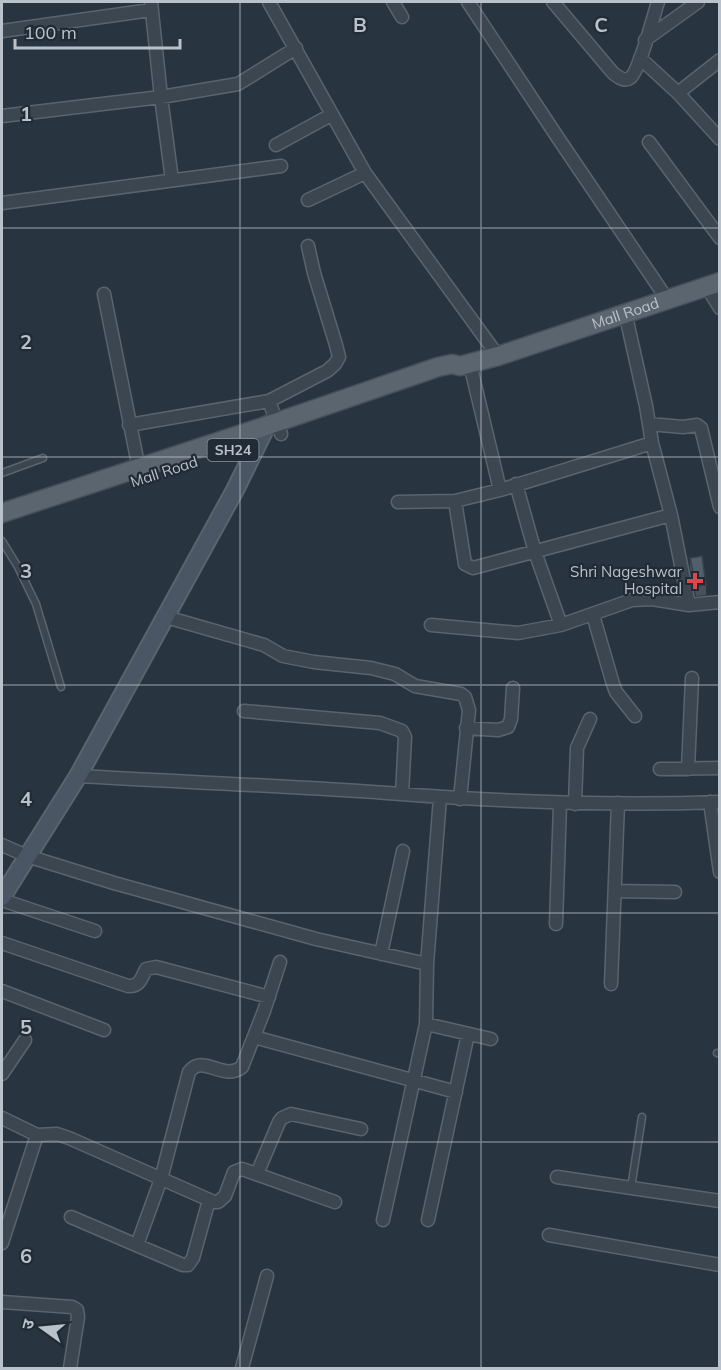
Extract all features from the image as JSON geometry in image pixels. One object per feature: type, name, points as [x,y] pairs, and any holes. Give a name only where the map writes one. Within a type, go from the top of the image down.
[{"type":"main road","name":"Mall Road","points":[[2,513],[139,473],[449,376],[465,365],[713,284]]},
{"type":"main road","points":[[2,899],[78,776],[235,490],[271,431]]},
{"type":"main road","name":"Mall Road","points":[[2,525],[139,473]]},
{"type":"street","points":[[268,2],[365,173],[498,356]]},
{"type":"street","points":[[393,2],[402,16]]},
{"type":"street","points":[[468,2],[667,299]]},
{"type":"street","points":[[553,2],[619,78],[630,78],[640,58],[658,2]]},
{"type":"street","points":[[645,40],[698,2]]},
{"type":"street","points":[[2,31],[151,6],[172,180]]},
{"type":"street","points":[[2,117],[161,97],[238,84],[296,48]]},
{"type":"street","points":[[640,58],[678,93],[720,139]]},
{"type":"street","points":[[678,93],[720,60]]},
{"type":"street","points":[[276,146],[331,115]]},
{"type":"street","points":[[649,142],[720,238]]},
{"type":"street","points":[[2,203],[281,166]]},
{"type":"street","points":[[308,200],[365,173]]},
{"type":"street","points":[[129,425],[269,401],[327,371],[335,364],[339,357],[308,246]]},
{"type":"street","points":[[713,284],[720,308]]},
{"type":"street","points":[[104,294],[139,473]]},
{"type":"street","points":[[625,312],[689,605]]},
{"type":"street","points":[[465,365],[500,490]]},
{"type":"street","points":[[269,401],[271,431]]},
{"type":"street","points":[[649,424],[682,427],[697,425],[701,428],[720,507]]},
{"type":"street","points":[[398,502],[455,501],[500,490],[652,443]]},
{"type":"street","points":[[516,484],[535,552],[561,625]]},
{"type":"street","points":[[455,501],[465,564],[478,568],[671,515]]},
{"type":"street","points":[[431,625],[518,633],[561,625],[632,600],[652,599],[689,605],[720,602]]},
{"type":"street","points":[[592,615],[616,692],[635,716]]},
{"type":"street","points":[[166,616],[264,645],[283,656],[387,671],[415,686],[455,692],[465,697],[468,704],[460,799]]},
{"type":"street","points":[[688,769],[692,678]]},
{"type":"street","points":[[466,728],[498,730],[508,728],[511,719],[513,688]]},
{"type":"street","points":[[244,711],[380,723],[402,730],[405,737],[402,794]]},
{"type":"street","points":[[575,804],[577,748],[590,719]]},
{"type":"street","points":[[660,769],[720,768]]},
{"type":"street","points":[[78,776],[560,804],[715,802],[720,872]]},
{"type":"street","points":[[383,1220],[426,1024],[427,964],[440,798]]},
{"type":"street","points":[[611,984],[618,803]]},
{"type":"street","points":[[556,924],[560,804]]},
{"type":"street","points":[[2,844],[27,856],[114,883],[316,939],[427,964]]},
{"type":"street","points":[[381,954],[403,851]]},
{"type":"street","points":[[615,891],[675,892]]},
{"type":"street","points":[[2,899],[95,931]]},
{"type":"street","points":[[2,943],[132,987],[140,982],[146,969],[156,967],[269,997]]},
{"type":"street","points":[[137,1245],[161,1179],[191,1069],[201,1064],[225,1072],[237,1071],[242,1067],[269,997],[279,962]]},
{"type":"street","points":[[2,991],[104,1030]]},
{"type":"street","points":[[426,1024],[491,1039]]},
{"type":"street","points":[[428,1220],[468,1034]]},
{"type":"street","points":[[254,1037],[456,1092]]},
{"type":"street","points":[[2,1074],[25,1040]]},
{"type":"street","points":[[257,1174],[279,1122],[286,1115],[291,1114],[360,1129]]},
{"type":"street","points":[[2,1118],[37,1135],[57,1134],[69,1138],[209,1200],[218,1202],[221,1200],[234,1172],[242,1169],[335,1202]]},
{"type":"street","points":[[2,1243],[37,1135]]},
{"type":"street","points":[[557,1177],[720,1202]]},
{"type":"street","points":[[72,1217],[183,1265],[192,1262],[209,1200]]},
{"type":"street","points":[[549,1235],[720,1265]]},
{"type":"street","points":[[242,1368],[267,1276]]},
{"type":"street","points":[[2,1302],[72,1307],[77,1311],[70,1368]]},
{"type":"lane","points":[[2,473],[43,458]]},
{"type":"lane","points":[[2,541],[36,604],[61,687]]},
{"type":"lane","points":[[631,1188],[642,1117]]},
{"type":"building","points":[[702,556],[706,585],[696,586],[690,558]]},
{"type":"place","name":"Shri Nageshwar Hospital","points":[[695,581]]}]
